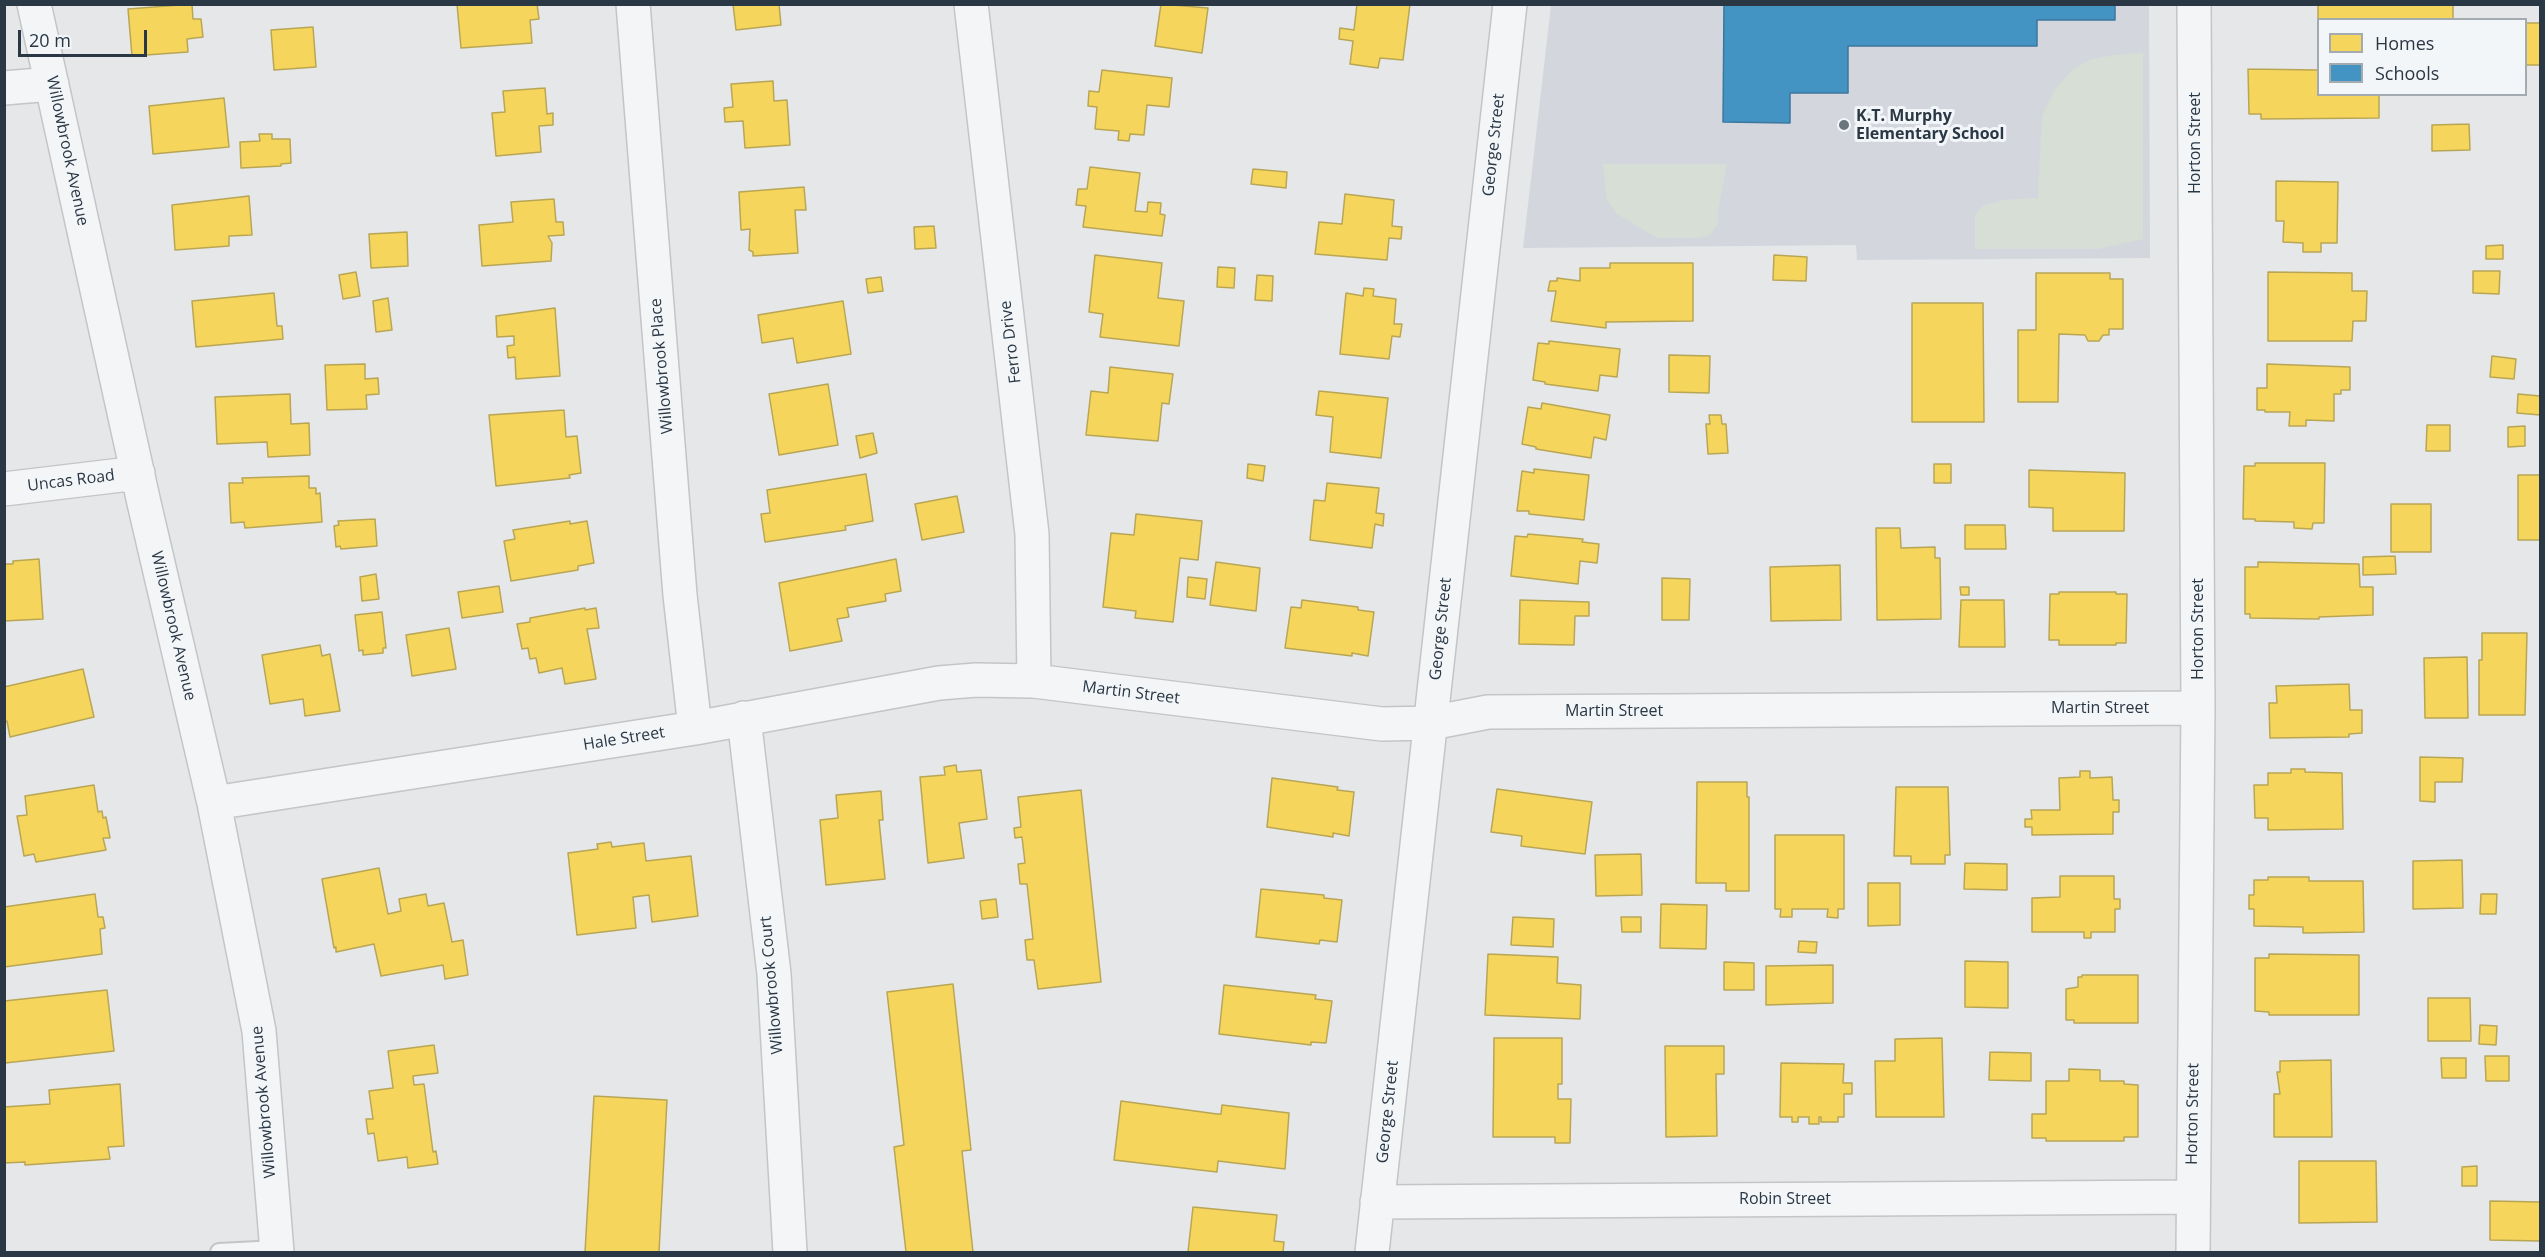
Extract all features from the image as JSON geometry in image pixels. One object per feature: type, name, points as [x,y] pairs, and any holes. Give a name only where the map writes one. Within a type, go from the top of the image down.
[{"type":"street","name":"Willowbrook Avenue","points":[[34,4],[214,803],[259,1030],[277,1251]]},
{"type":"street","name":"Willowbrook Place","points":[[633,4],[679,584],[694,728]]},
{"type":"street","name":"Ferro Drive","points":[[971,4],[1032,534],[1034,681]]},
{"type":"street","name":"George Street","points":[[1372,1252],[1510,4]]},
{"type":"street","name":"Horton Street","points":[[2193,1252],[2198,708],[2194,4]]},
{"type":"street","points":[[4,88],[52,84]]},
{"type":"street","name":"Uncas Road","points":[[4,489],[138,473]]},
{"type":"street","name":"Hale Street","points":[[214,803],[694,728],[939,684],[976,680],[1034,681]]},
{"type":"street","name":"Martin Street","points":[[1034,681],[1382,724],[1431,723],[1488,712],[2198,708]]},
{"type":"street","name":"Willowbrook Court","points":[[744,718],[774,974],[790,1252]]},
{"type":"street","name":"Robin Street","points":[[1377,1202],[2192,1197]]},
{"type":"lane","points":[[219,1252],[277,1251]]},
{"type":"shaded area","name":"K.T. Murphy Elementary School","points":[[1551,5],[2149,5],[2150,258],[1857,260],[1856,245],[1523,248]]},
{"type":"shaded area","points":[[2143,53],[2143,239],[2098,249],[1975,249],[1975,215],[1983,206],[2003,200],[2038,198],[2042,116],[2055,89],[2072,70],[2089,60]]},
{"type":"shaded area","points":[[1603,164],[1727,164],[1718,210],[1718,223],[1710,235],[1699,238],[1657,238],[1617,214],[1607,200]]},
{"type":"building: Homes","points":[[192,4],[193,19],[201,19],[203,37],[187,39],[188,52],[132,56],[128,9]]},
{"type":"building: Homes","points":[[457,4],[537,4],[539,19],[530,20],[532,43],[461,48]]},
{"type":"building: Homes","points":[[733,4],[779,4],[781,25],[736,30]]},
{"type":"building: Homes","points":[[1161,4],[1208,8],[1202,53],[1155,46]]},
{"type":"building: Homes","points":[[1357,4],[1410,4],[1403,60],[1380,58],[1378,68],[1350,64],[1353,41],[1339,39],[1340,28],[1354,30]]},
{"type":"building: Homes","points":[[2318,4],[2453,4],[2453,18],[2318,18]]},
{"type":"building: Homes","points":[[2527,23],[2540,23],[2540,65],[2527,65]]},
{"type":"building: Homes","points":[[313,27],[316,67],[274,70],[271,30]]},
{"type":"building: Homes","points":[[2248,69],[2317,70],[2317,96],[2379,96],[2379,118],[2261,119],[2261,114],[2249,114]]},
{"type":"building: Homes","points":[[1102,70],[1172,78],[1169,107],[1147,105],[1144,135],[1130,134],[1129,141],[1118,140],[1119,131],[1095,129],[1097,107],[1088,106],[1089,91],[1099,92]]},
{"type":"building: Homes","points":[[773,81],[774,101],[787,100],[790,145],[745,148],[743,121],[725,122],[724,108],[733,107],[731,84]]},
{"type":"building: Homes","points":[[545,88],[547,114],[553,113],[553,125],[539,126],[541,152],[496,156],[492,113],[505,112],[503,91]]},
{"type":"building: Homes","points":[[224,98],[229,147],[153,154],[149,106]]},
{"type":"building: Homes","points":[[2469,124],[2470,150],[2432,151],[2432,125]]},
{"type":"building: Homes","points":[[259,134],[272,134],[272,139],[290,139],[291,163],[281,164],[281,166],[241,168],[240,142],[260,141]]},
{"type":"building: Homes","points":[[1090,167],[1140,173],[1135,211],[1147,212],[1148,202],[1161,203],[1160,214],[1165,215],[1162,236],[1083,227],[1086,206],[1076,205],[1078,189],[1087,189]]},
{"type":"building: Homes","points":[[1253,169],[1287,172],[1286,188],[1251,184]]},
{"type":"building: Homes","points":[[2276,181],[2338,182],[2337,243],[2321,243],[2321,252],[2303,252],[2303,243],[2283,242],[2284,221],[2276,221]]},
{"type":"building: Homes","points":[[804,187],[806,210],[795,210],[798,253],[753,256],[753,252],[749,250],[750,229],[741,230],[739,192]]},
{"type":"building: Homes","points":[[1345,194],[1394,200],[1392,226],[1402,227],[1401,239],[1389,238],[1387,260],[1315,254],[1319,222],[1342,224]]},
{"type":"building: Homes","points":[[249,196],[252,235],[229,236],[229,246],[175,250],[172,205]]},
{"type":"building: Homes","points":[[554,199],[556,222],[563,222],[564,235],[548,236],[552,243],[551,261],[482,266],[479,225],[513,222],[511,202]]},
{"type":"building: Homes","points":[[934,226],[936,248],[915,249],[914,227]]},
{"type":"building: Homes","points":[[407,232],[408,266],[371,268],[369,234]]},
{"type":"building: Homes","points":[[2503,245],[2503,259],[2486,259],[2486,246]]},
{"type":"building: Homes","points":[[1095,255],[1162,263],[1158,298],[1184,301],[1179,346],[1100,337],[1103,314],[1089,312]]},
{"type":"building: Homes","points":[[1774,255],[1807,257],[1806,281],[1773,280]]},
{"type":"building: Homes","points":[[1610,263],[1693,263],[1693,321],[1606,322],[1606,328],[1551,321],[1556,291],[1548,291],[1550,281],[1557,281],[1557,278],[1580,281],[1580,268],[1610,268]]},
{"type":"building: Homes","points":[[1218,267],[1235,268],[1234,288],[1217,287]]},
{"type":"building: Homes","points":[[2473,271],[2500,271],[2499,294],[2473,293]]},
{"type":"building: Homes","points":[[356,272],[360,296],[343,299],[339,275]]},
{"type":"building: Homes","points":[[2268,272],[2352,273],[2352,291],[2367,291],[2366,321],[2353,321],[2352,341],[2268,341]]},
{"type":"building: Homes","points":[[2036,273],[2110,273],[2110,279],[2123,279],[2123,329],[2109,329],[2109,335],[2103,335],[2099,341],[2088,341],[2085,335],[2059,334],[2058,402],[2018,402],[2018,330],[2036,330]]},
{"type":"building: Homes","points":[[1257,275],[1273,276],[1272,301],[1255,300]]},
{"type":"building: Homes","points":[[881,277],[883,291],[868,293],[866,279]]},
{"type":"building: Homes","points":[[1364,288],[1374,289],[1373,296],[1396,299],[1394,324],[1402,324],[1400,337],[1392,336],[1389,359],[1340,354],[1346,293],[1363,296]]},
{"type":"building: Homes","points":[[274,293],[277,326],[282,326],[283,339],[196,347],[192,301]]},
{"type":"building: Homes","points":[[388,298],[392,330],[376,332],[373,301]]},
{"type":"building: Homes","points":[[843,301],[851,354],[797,363],[793,338],[762,343],[758,315]]},
{"type":"building: Homes","points":[[1912,303],[1983,303],[1984,422],[1912,422]]},
{"type":"building: Homes","points":[[555,308],[560,376],[516,379],[515,357],[508,358],[507,346],[514,345],[514,336],[497,337],[496,316]]},
{"type":"building: Homes","points":[[1549,341],[1620,349],[1617,377],[1600,375],[1598,391],[1545,384],[1545,382],[1533,380],[1538,343],[1549,344]]},
{"type":"building: Homes","points":[[1669,355],[1710,356],[1709,393],[1669,392]]},
{"type":"building: Homes","points":[[2492,356],[2516,359],[2514,379],[2490,377]]},
{"type":"building: Homes","points":[[365,364],[365,379],[378,378],[379,394],[366,395],[367,409],[327,410],[325,365]]},
{"type":"building: Homes","points":[[2267,364],[2350,367],[2350,390],[2341,390],[2341,394],[2334,394],[2334,421],[2306,420],[2306,426],[2289,426],[2290,412],[2257,410],[2257,388],[2267,388]]},
{"type":"building: Homes","points":[[1110,367],[1173,374],[1169,404],[1162,403],[1158,441],[1086,435],[1091,391],[1108,393]]},
{"type":"building: Homes","points":[[828,384],[838,445],[779,455],[769,394]]},
{"type":"building: Homes","points":[[1319,391],[1388,398],[1381,458],[1330,452],[1333,417],[1316,415]]},
{"type":"building: Homes","points":[[290,394],[291,424],[309,423],[310,455],[268,457],[267,442],[217,444],[215,397]]},
{"type":"building: Homes","points":[[2518,394],[2540,396],[2540,415],[2517,413]]},
{"type":"building: Homes","points":[[1542,403],[1610,415],[1606,440],[1594,437],[1591,458],[1536,449],[1536,447],[1522,444],[1528,407],[1541,409]]},
{"type":"building: Homes","points":[[564,410],[566,437],[577,436],[581,473],[569,475],[570,478],[496,486],[489,415]]},
{"type":"building: Homes","points":[[1709,415],[1721,415],[1722,424],[1726,424],[1728,453],[1708,454],[1706,424],[1710,424]]},
{"type":"building: Homes","points":[[2427,425],[2450,425],[2450,451],[2426,451]]},
{"type":"building: Homes","points":[[2525,426],[2525,446],[2508,447],[2508,427]]},
{"type":"building: Homes","points":[[873,433],[877,453],[860,458],[856,436]]},
{"type":"building: Homes","points":[[2255,463],[2325,463],[2324,523],[2313,523],[2312,529],[2294,528],[2294,522],[2243,519],[2244,466],[2255,466]]},
{"type":"building: Homes","points":[[1248,464],[1265,466],[1263,481],[1247,478]]},
{"type":"building: Homes","points":[[1934,464],[1951,464],[1951,483],[1934,483]]},
{"type":"building: Homes","points":[[1534,469],[1589,475],[1584,520],[1517,511],[1522,471],[1534,473]]},
{"type":"building: Homes","points":[[2029,470],[2125,473],[2124,531],[2053,531],[2053,508],[2029,507]]},
{"type":"building: Homes","points":[[866,474],[873,521],[845,526],[846,530],[765,542],[761,514],[770,513],[767,490]]},
{"type":"building: Homes","points":[[2518,475],[2540,475],[2540,540],[2518,540]]},
{"type":"building: Homes","points":[[309,476],[309,488],[316,488],[316,494],[320,493],[322,522],[245,528],[244,522],[231,523],[229,483],[243,483],[242,478]]},
{"type":"building: Homes","points":[[1327,483],[1379,488],[1376,513],[1384,514],[1383,526],[1375,524],[1372,548],[1310,540],[1314,500],[1325,501]]},
{"type":"building: Homes","points":[[957,496],[964,532],[922,540],[915,504]]},
{"type":"building: Homes","points":[[2391,504],[2431,504],[2431,552],[2391,552]]},
{"type":"building: Homes","points":[[1136,514],[1202,521],[1198,560],[1180,558],[1173,622],[1135,618],[1136,611],[1103,607],[1111,533],[1134,535]]},
{"type":"building: Homes","points":[[375,519],[377,546],[341,549],[340,546],[336,547],[334,526],[339,525],[338,521]]},
{"type":"building: Homes","points":[[570,521],[570,524],[587,521],[594,563],[578,566],[578,570],[511,581],[504,541],[515,539],[513,530]]},
{"type":"building: Homes","points":[[1965,525],[2005,525],[2006,549],[1965,549]]},
{"type":"building: Homes","points":[[1876,528],[1900,528],[1901,548],[1935,547],[1935,558],[1940,558],[1941,619],[1877,620]]},
{"type":"building: Homes","points":[[1528,534],[1583,539],[1582,542],[1599,544],[1597,563],[1580,561],[1578,584],[1511,576],[1515,536],[1527,537]]},
{"type":"building: Homes","points":[[2395,556],[2396,574],[2363,575],[2363,557]]},
{"type":"building: Homes","points":[[39,559],[43,619],[4,621],[4,564]]},
{"type":"building: Homes","points":[[896,559],[901,591],[885,594],[886,601],[847,608],[849,617],[837,619],[842,641],[790,651],[779,583]]},
{"type":"building: Homes","points":[[1216,562],[1260,568],[1256,611],[1210,605]]},
{"type":"building: Homes","points":[[2258,562],[2359,564],[2360,587],[2373,587],[2373,615],[2319,617],[2319,619],[2250,618],[2250,614],[2245,614],[2245,567],[2258,567]]},
{"type":"building: Homes","points":[[1840,565],[1841,620],[1771,621],[1770,567]]},
{"type":"building: Homes","points":[[376,574],[379,599],[362,601],[360,577]]},
{"type":"building: Homes","points":[[1188,577],[1207,579],[1205,599],[1187,597]]},
{"type":"building: Homes","points":[[1662,578],[1690,579],[1689,620],[1662,620]]},
{"type":"building: Homes","points":[[499,586],[503,612],[462,618],[458,592]]},
{"type":"building: Homes","points":[[1960,587],[1969,587],[1969,595],[1961,595]]},
{"type":"building: Homes","points":[[2059,592],[2127,594],[2126,643],[2059,645],[2059,640],[2049,640],[2050,594],[2059,594]]},
{"type":"building: Homes","points":[[1302,600],[1358,607],[1358,610],[1374,612],[1368,656],[1285,648],[1291,607],[1301,608]]},
{"type":"building: Homes","points":[[1520,600],[1589,602],[1589,616],[1575,616],[1574,645],[1519,644]]},
{"type":"building: Homes","points":[[1961,600],[2004,600],[2005,647],[1959,647]]},
{"type":"building: Homes","points":[[585,608],[585,610],[596,608],[599,628],[587,629],[596,679],[565,684],[562,668],[539,673],[536,658],[530,659],[528,648],[522,649],[517,624],[530,622],[530,618]]},
{"type":"building: Homes","points":[[382,612],[386,648],[383,648],[383,653],[363,655],[363,650],[359,651],[355,615]]},
{"type":"building: Homes","points":[[449,628],[456,669],[412,676],[406,635]]},
{"type":"building: Homes","points":[[2482,633],[2527,633],[2525,715],[2479,715],[2479,660],[2482,660]]},
{"type":"building: Homes","points":[[320,645],[322,656],[330,654],[340,711],[305,716],[303,699],[270,704],[262,655]]},
{"type":"building: Homes","points":[[2467,657],[2468,718],[2425,718],[2424,658]]},
{"type":"building: Homes","points":[[83,669],[94,717],[10,737],[7,721],[4,722],[4,687]]},
{"type":"building: Homes","points":[[2349,684],[2350,710],[2362,710],[2362,733],[2349,734],[2349,737],[2270,738],[2269,703],[2277,703],[2276,686]]},
{"type":"building: Homes","points":[[2420,757],[2463,758],[2462,782],[2435,782],[2435,802],[2420,801]]},
{"type":"building: Homes","points":[[956,765],[957,772],[981,770],[987,819],[959,823],[964,858],[928,863],[920,777],[945,775],[944,767]]},
{"type":"building: Homes","points":[[2291,769],[2305,769],[2305,772],[2342,773],[2343,829],[2268,830],[2268,818],[2255,818],[2254,785],[2268,785],[2268,773],[2291,773]]},
{"type":"building: Homes","points":[[2080,771],[2090,771],[2090,778],[2112,777],[2113,800],[2119,800],[2119,812],[2113,812],[2113,834],[2032,835],[2032,827],[2025,827],[2025,819],[2032,819],[2031,810],[2060,810],[2059,778],[2080,777]]},
{"type":"building: Homes","points":[[1272,778],[1338,787],[1337,790],[1354,792],[1349,836],[1333,833],[1333,837],[1267,827]]},
{"type":"building: Homes","points":[[1697,782],[1747,782],[1749,891],[1726,891],[1726,883],[1696,883]]},
{"type":"building: Homes","points":[[94,785],[98,812],[102,811],[103,818],[106,817],[110,838],[103,838],[106,850],[36,862],[34,854],[24,856],[17,816],[27,815],[25,796]]},
{"type":"building: Homes","points":[[1896,787],[1948,787],[1950,855],[1945,855],[1945,864],[1911,864],[1911,856],[1894,856]]},
{"type":"building: Homes","points":[[1497,789],[1592,802],[1585,854],[1521,846],[1522,836],[1491,832]]},
{"type":"building: Homes","points":[[1081,790],[1101,982],[1038,989],[1034,960],[1027,960],[1025,940],[1033,939],[1027,884],[1020,884],[1018,864],[1025,863],[1022,837],[1015,838],[1014,828],[1021,827],[1018,797]]},
{"type":"building: Homes","points":[[881,791],[883,820],[879,820],[885,879],[826,885],[820,820],[838,818],[836,795]]},
{"type":"building: Homes","points":[[1775,835],[1844,835],[1844,909],[1838,909],[1838,918],[1827,917],[1828,909],[1792,909],[1792,917],[1780,917],[1781,909],[1775,909]]},
{"type":"building: Homes","points":[[611,842],[612,847],[644,843],[646,861],[691,856],[698,916],[652,922],[649,895],[633,897],[636,928],[577,935],[568,853],[598,849],[597,844]]},
{"type":"building: Homes","points":[[1641,854],[1642,895],[1596,896],[1595,855]]},
{"type":"building: Homes","points":[[2462,860],[2463,908],[2413,909],[2413,861]]},
{"type":"building: Homes","points":[[1965,863],[2007,864],[2007,890],[1964,889]]},
{"type":"building: Homes","points":[[379,868],[388,914],[401,911],[399,899],[426,894],[428,906],[444,903],[452,942],[463,940],[468,975],[445,979],[443,965],[381,976],[374,944],[336,952],[322,879]]},
{"type":"building: Homes","points":[[2060,876],[2114,876],[2114,899],[2120,899],[2120,909],[2115,909],[2115,932],[2091,932],[2091,938],[2084,938],[2084,932],[2032,932],[2032,898],[2060,897]]},
{"type":"building: Homes","points":[[2268,877],[2309,877],[2309,881],[2363,881],[2364,932],[2303,933],[2303,927],[2254,926],[2254,909],[2249,909],[2249,895],[2254,895],[2254,880],[2268,880]]},
{"type":"building: Homes","points":[[1868,883],[1900,883],[1900,925],[1868,926]]},
{"type":"building: Homes","points":[[1261,889],[1324,895],[1324,898],[1342,900],[1337,942],[1320,940],[1319,944],[1256,937]]},
{"type":"building: Homes","points":[[95,894],[98,917],[103,917],[105,928],[100,929],[102,954],[4,967],[4,907]]},
{"type":"building: Homes","points":[[2481,894],[2497,894],[2496,914],[2480,914]]},
{"type":"building: Homes","points":[[996,899],[998,917],[982,919],[980,901]]},
{"type":"building: Homes","points":[[1661,904],[1707,905],[1706,949],[1660,948]]},
{"type":"building: Homes","points":[[1513,917],[1554,919],[1553,947],[1511,945]]},
{"type":"building: Homes","points":[[1621,917],[1641,917],[1641,932],[1622,932]]},
{"type":"building: Homes","points":[[1799,941],[1817,942],[1816,953],[1798,952]]},
{"type":"building: Homes","points":[[1488,954],[1558,957],[1557,983],[1581,985],[1580,1019],[1485,1015]]},
{"type":"building: Homes","points":[[2269,954],[2359,955],[2359,1015],[2269,1015],[2269,1012],[2255,1011],[2255,958],[2269,958]]},
{"type":"building: Homes","points":[[1965,961],[2008,962],[2008,1008],[1965,1007]]},
{"type":"building: Homes","points":[[1724,962],[1754,963],[1754,990],[1724,990]]},
{"type":"building: Homes","points":[[1833,965],[1833,1003],[1766,1005],[1766,966]]},
{"type":"building: Homes","points":[[2082,975],[2138,975],[2138,1023],[2074,1023],[2074,1020],[2066,1020],[2066,989],[2078,987],[2078,977]]},
{"type":"building: Homes","points":[[953,984],[971,1150],[962,1151],[973,1252],[906,1252],[894,1147],[904,1145],[887,992]]},
{"type":"building: Homes","points":[[1224,985],[1316,995],[1315,999],[1332,1001],[1326,1043],[1311,1042],[1311,1045],[1219,1034]]},
{"type":"building: Homes","points":[[107,990],[114,1051],[5,1063],[4,1001]]},
{"type":"building: Homes","points":[[2428,998],[2470,998],[2471,1041],[2428,1041]]},
{"type":"building: Homes","points":[[2480,1025],[2497,1026],[2496,1045],[2479,1044]]},
{"type":"building: Homes","points":[[1494,1038],[1562,1038],[1562,1084],[1558,1084],[1558,1099],[1571,1099],[1570,1143],[1555,1143],[1555,1137],[1493,1137]]},
{"type":"building: Homes","points":[[1942,1038],[1944,1117],[1876,1117],[1875,1061],[1895,1061],[1895,1039]]},
{"type":"building: Homes","points":[[434,1045],[438,1073],[413,1076],[414,1085],[424,1084],[433,1152],[436,1151],[438,1164],[408,1168],[407,1157],[378,1161],[374,1133],[368,1134],[366,1119],[373,1119],[369,1091],[393,1088],[388,1051]]},
{"type":"building: Homes","points":[[1665,1046],[1724,1046],[1724,1074],[1716,1074],[1717,1136],[1666,1137]]},
{"type":"building: Homes","points":[[1990,1052],[2031,1053],[2031,1081],[1989,1080]]},
{"type":"building: Homes","points":[[2485,1056],[2509,1056],[2509,1081],[2486,1081]]},
{"type":"building: Homes","points":[[2441,1058],[2466,1058],[2466,1078],[2442,1078]]},
{"type":"building: Homes","points":[[2331,1060],[2332,1137],[2274,1137],[2274,1094],[2280,1094],[2277,1072],[2280,1072],[2280,1061]]},
{"type":"building: Homes","points":[[1781,1063],[1844,1064],[1843,1083],[1852,1083],[1852,1094],[1844,1094],[1844,1117],[1838,1117],[1838,1122],[1821,1122],[1821,1117],[1819,1117],[1819,1124],[1809,1124],[1809,1117],[1798,1117],[1798,1122],[1792,1122],[1792,1117],[1780,1117]]},
{"type":"building: Homes","points":[[2069,1069],[2100,1070],[2100,1081],[2124,1081],[2124,1084],[2138,1085],[2138,1137],[2124,1137],[2124,1141],[2046,1141],[2046,1138],[2032,1138],[2032,1114],[2046,1114],[2046,1081],[2069,1081]]},
{"type":"building: Homes","points":[[120,1084],[124,1146],[108,1147],[110,1159],[25,1165],[25,1162],[4,1163],[4,1107],[50,1104],[49,1090]]},
{"type":"building: Homes","points":[[594,1096],[667,1100],[659,1252],[585,1252]]},
{"type":"building: Homes","points":[[1121,1101],[1217,1114],[1221,1114],[1222,1105],[1289,1113],[1285,1169],[1218,1161],[1217,1172],[1114,1160]]},
{"type":"building: Homes","points":[[2299,1161],[2376,1161],[2377,1222],[2299,1223]]},
{"type":"building: Homes","points":[[2477,1166],[2477,1186],[2462,1186],[2462,1167]]},
{"type":"building: Homes","points":[[2490,1201],[2540,1202],[2540,1241],[2490,1240]]},
{"type":"building: Homes","points":[[1193,1207],[1277,1215],[1274,1241],[1284,1242],[1283,1252],[1188,1252]]},
{"type":"building: Schools","points":[[1724,4],[2115,4],[2115,20],[2037,20],[2037,46],[1848,46],[1848,93],[1790,93],[1790,123],[1723,122]]},
{"type":"place","name":"K.T. Murphy Elementary School","points":[[1844,125]]}]
